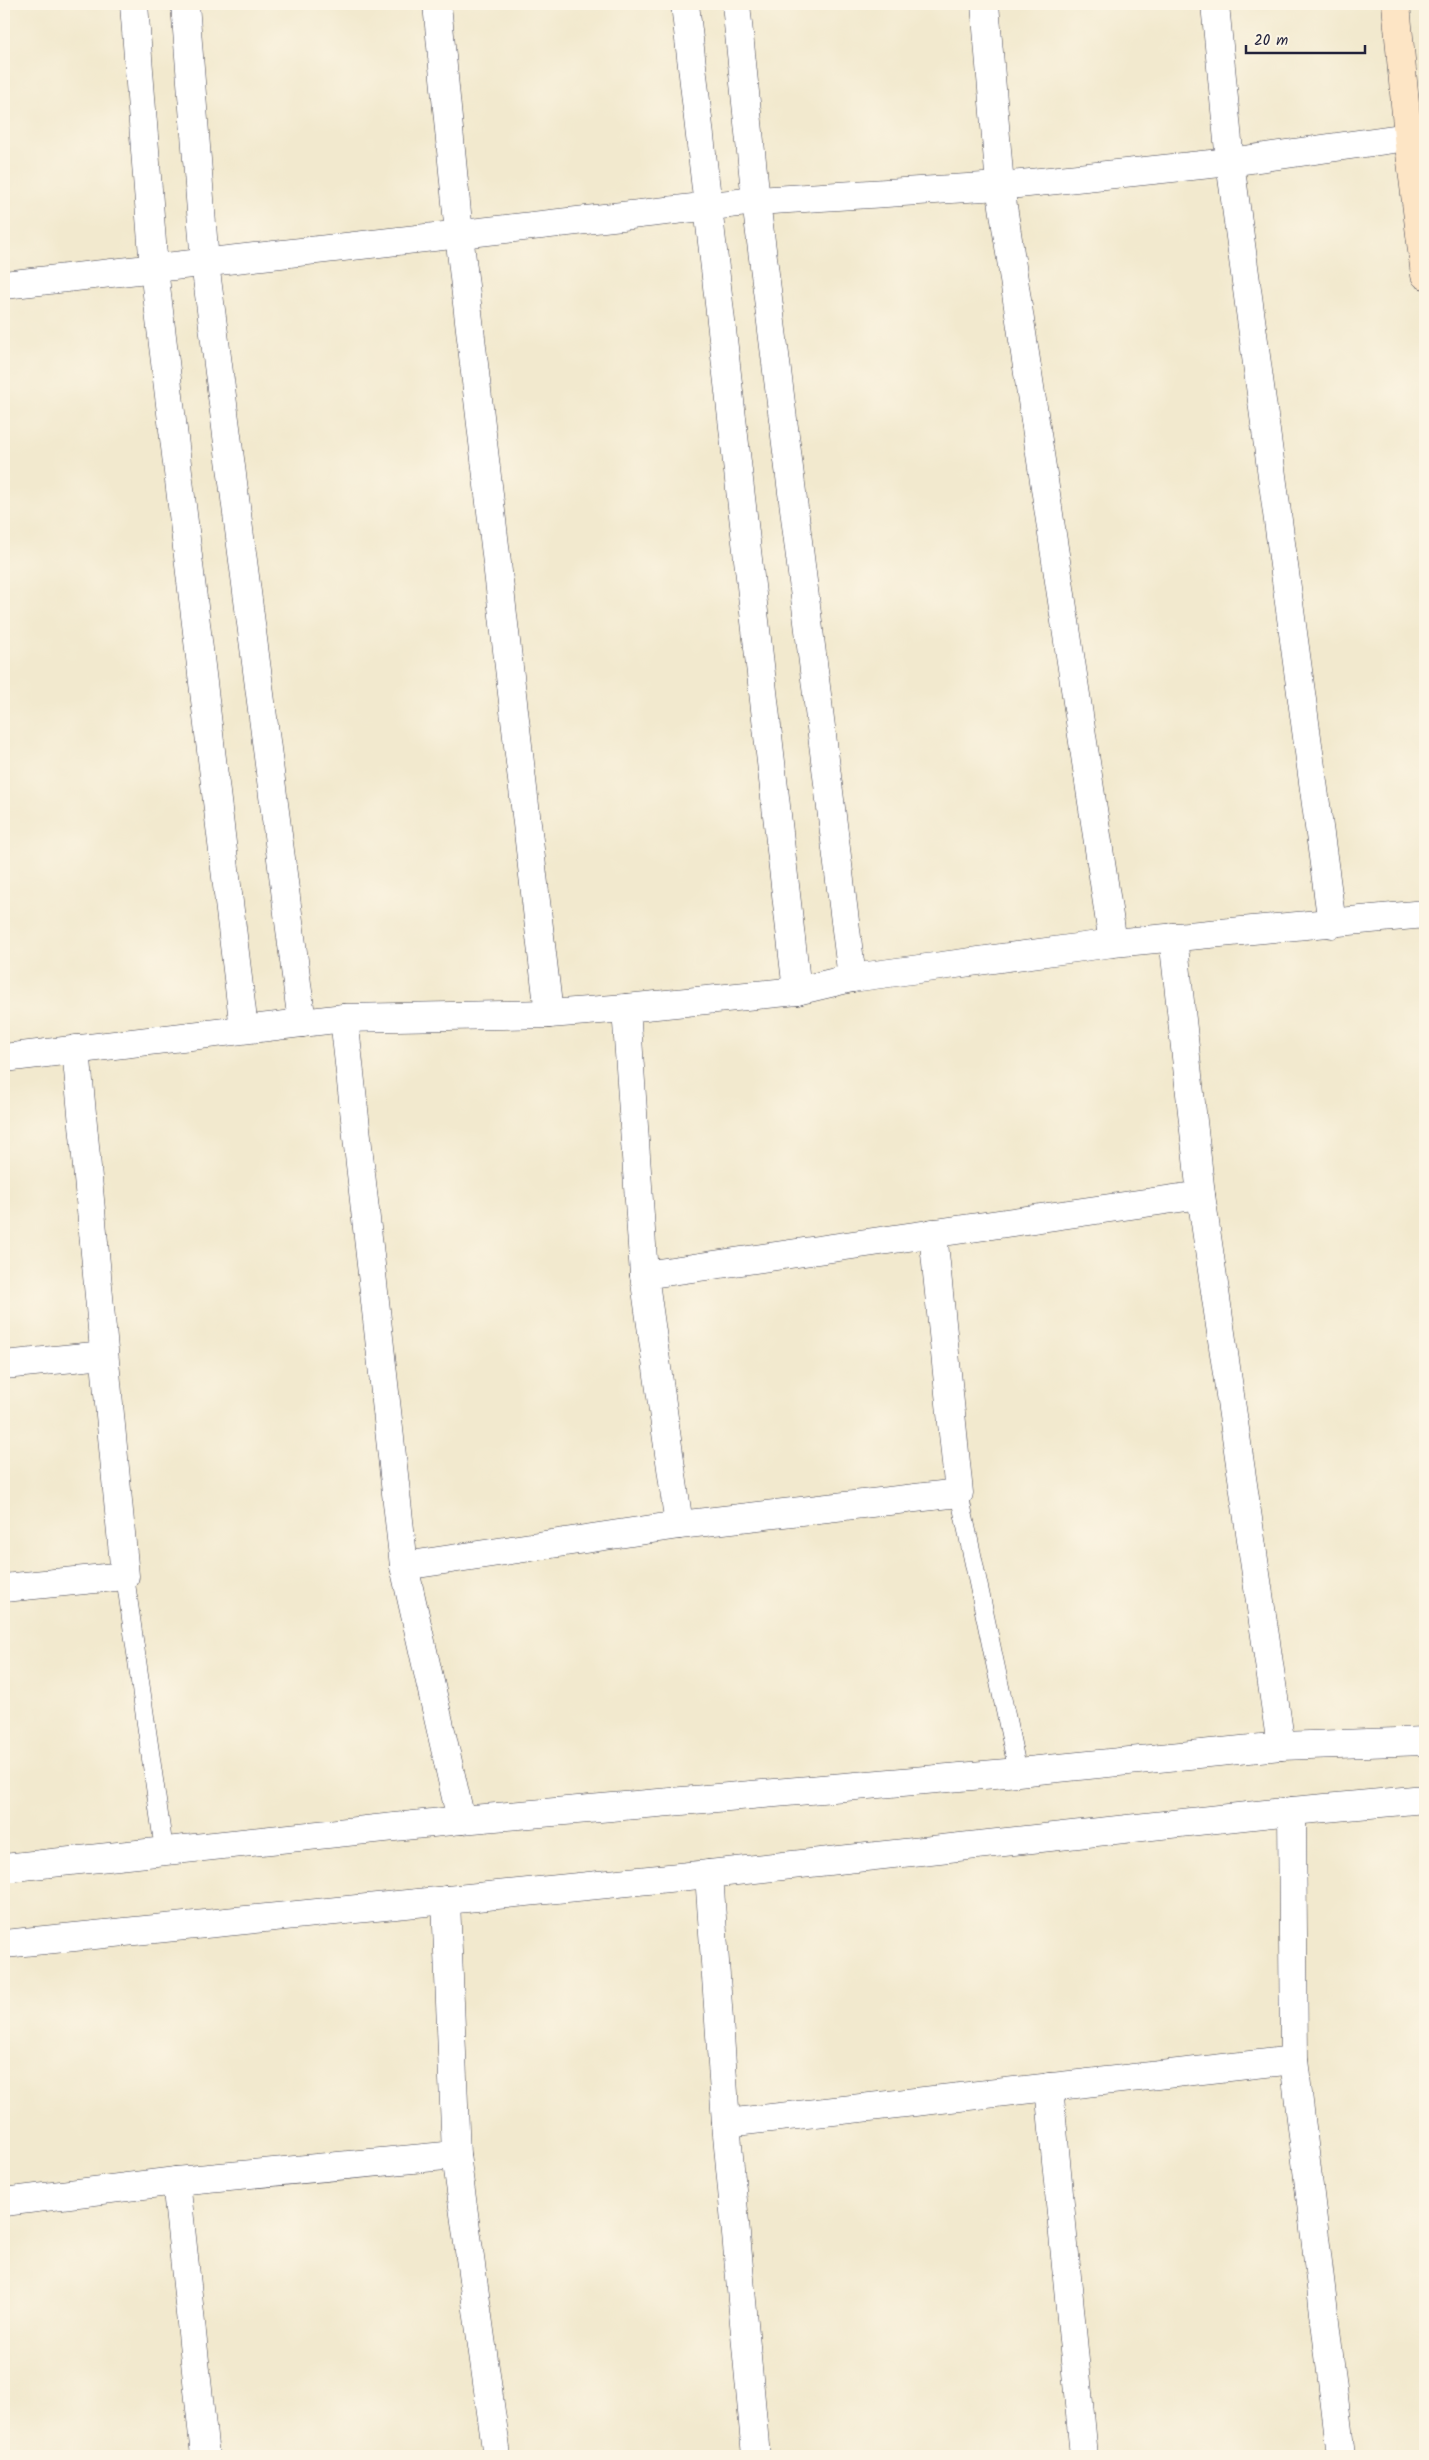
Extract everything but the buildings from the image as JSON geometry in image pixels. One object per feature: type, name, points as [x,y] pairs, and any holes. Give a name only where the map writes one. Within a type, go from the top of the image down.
[{"type":"main road","points":[[1396,4],[1408,137],[1425,275]]},
{"type":"street","points":[[134,4],[154,269],[244,1029]]},
{"type":"street","points":[[185,4],[205,263],[302,1023]]},
{"type":"street","points":[[438,4],[459,234],[549,1014]]},
{"type":"street","points":[[685,4],[797,991]]},
{"type":"street","points":[[736,4],[756,201],[852,978]]},
{"type":"street","points":[[984,4],[1000,186],[1113,943]]},
{"type":"street","points":[[1215,4],[1230,162],[1332,924]]},
{"type":"street","points":[[4,286],[756,201],[1000,186],[1230,162],[1408,137]]},
{"type":"street","points":[[4,1058],[344,1018],[549,1014],[797,991],[852,978],[1113,943],[1425,914]]},
{"type":"street","points":[[1173,937],[1201,1194],[1281,1746]]},
{"type":"street","points":[[626,1008],[644,1275],[679,1525]]},
{"type":"street","points":[[344,1018],[404,1566],[461,1820]]},
{"type":"street","points":[[4,1588],[125,1576],[76,1049]]},
{"type":"street","points":[[644,1275],[1201,1194]]},
{"type":"street","points":[[404,1566],[679,1525],[959,1493],[933,1234]]},
{"type":"street","points":[[4,1365],[104,1355]]},
{"type":"street","points":[[4,1868],[461,1820],[1018,1772],[1281,1746],[1425,1741]]},
{"type":"street","points":[[4,1944],[709,1874],[1292,1811],[1425,1799]]},
{"type":"street","points":[[1292,1811],[1294,2060],[1341,2456]]},
{"type":"street","points":[[709,1874],[726,2123],[756,2456]]},
{"type":"street","points":[[446,1900],[456,2155],[497,2456]]},
{"type":"street","points":[[726,2123],[1294,2060]]},
{"type":"street","points":[[1049,2087],[1084,2456]]},
{"type":"street","points":[[4,2202],[176,2181],[456,2155]]},
{"type":"street","points":[[176,2181],[205,2456]]},
{"type":"lane","points":[[959,1493],[1018,1772]]},
{"type":"lane","points":[[125,1576],[164,1850]]}]
